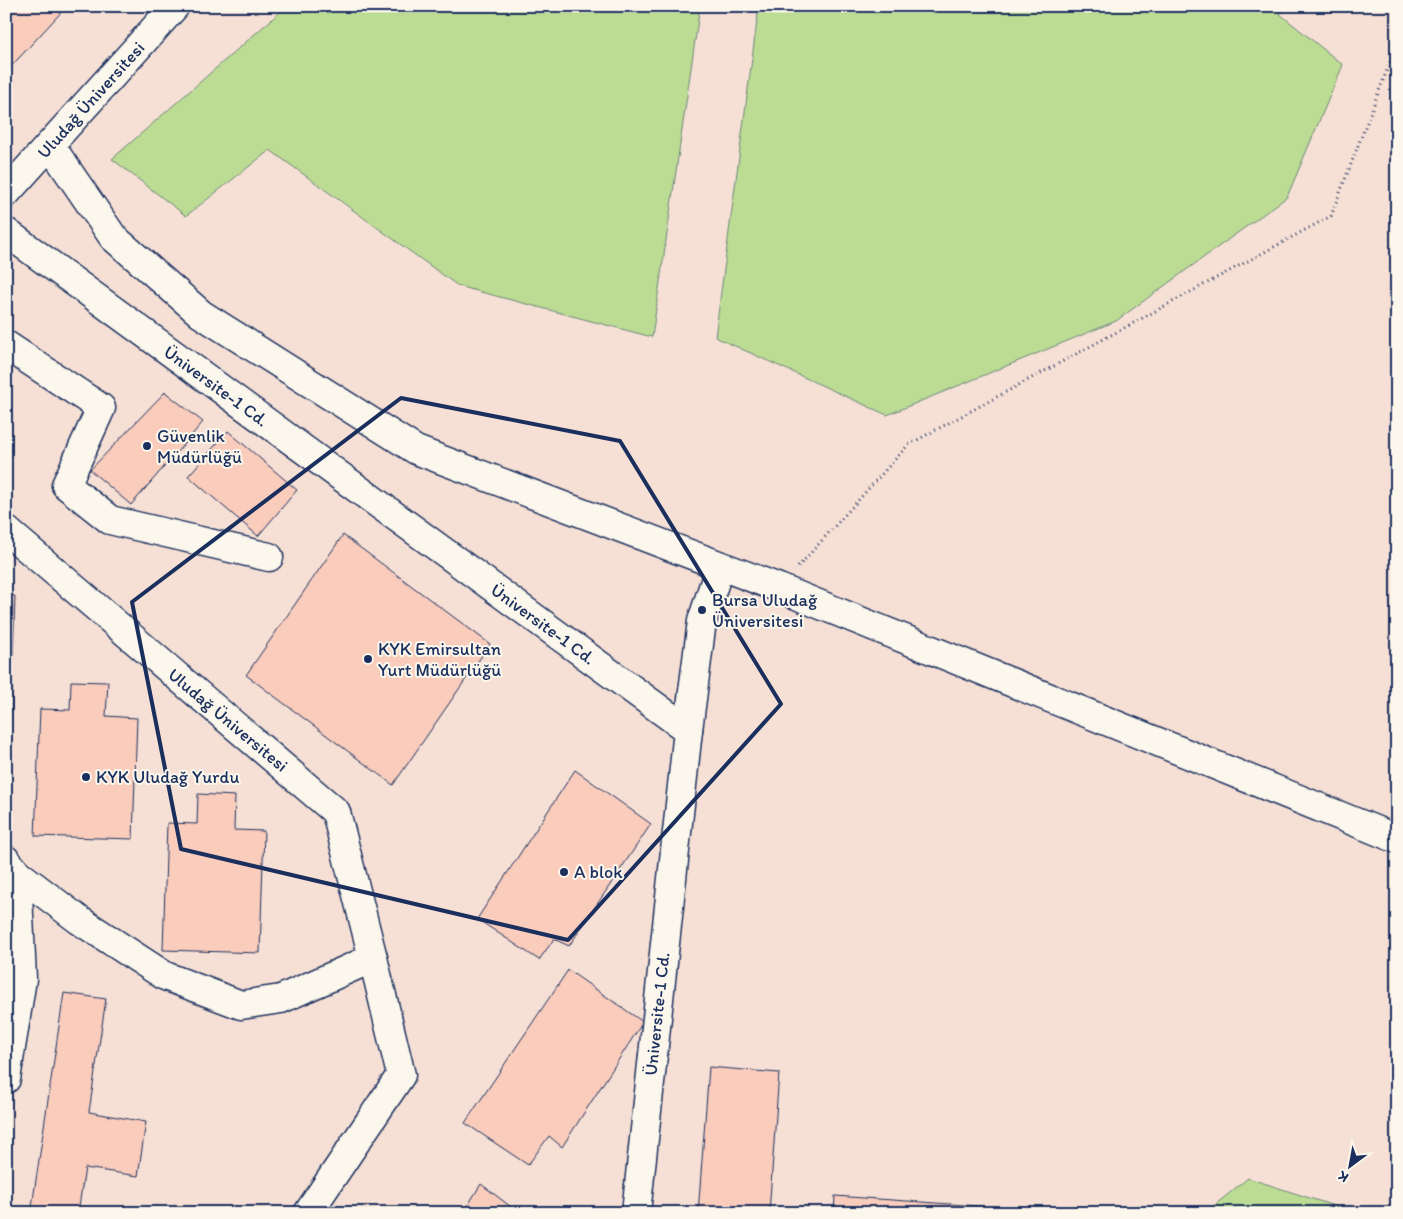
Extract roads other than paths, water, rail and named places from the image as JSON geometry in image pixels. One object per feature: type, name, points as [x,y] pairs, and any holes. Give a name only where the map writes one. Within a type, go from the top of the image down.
[{"type":"street","name":"Uludağ Üniversitesi","points":[[6,193],[176,6]]},
{"type":"street","points":[[50,145],[113,237],[201,314],[416,450],[779,588],[1397,839]]},
{"type":"street","name":"Üniversite-1 Cd.","points":[[6,232],[688,730],[633,1207]]},
{"type":"street","points":[[6,345],[101,408],[66,485],[73,491],[110,520],[269,557]]},
{"type":"street","name":"Uludağ Üniversitesi","points":[[6,530],[336,812],[401,1075],[308,1213]]},
{"type":"street","points":[[688,730],[702,621],[720,566]]},
{"type":"street","points":[[12,867],[79,920],[164,976],[241,1005],[281,999],[373,958]]},
{"type":"street","points":[[6,1079],[22,979],[12,867]]},
{"type":"place","name":"Güvenlik Müdürlüğü","points":[[147,446]]},
{"type":"place","name":"Bursa Uludağ Üniversitesi","points":[[702,610]]},
{"type":"place","name":"KYK Emirsultan Yurt Müdürlüğü","points":[[368,659]]},
{"type":"place","name":"KYK Uludağ Yurdu","points":[[86,777]]},
{"type":"place","name":"A blok","points":[[564,872]]}]
